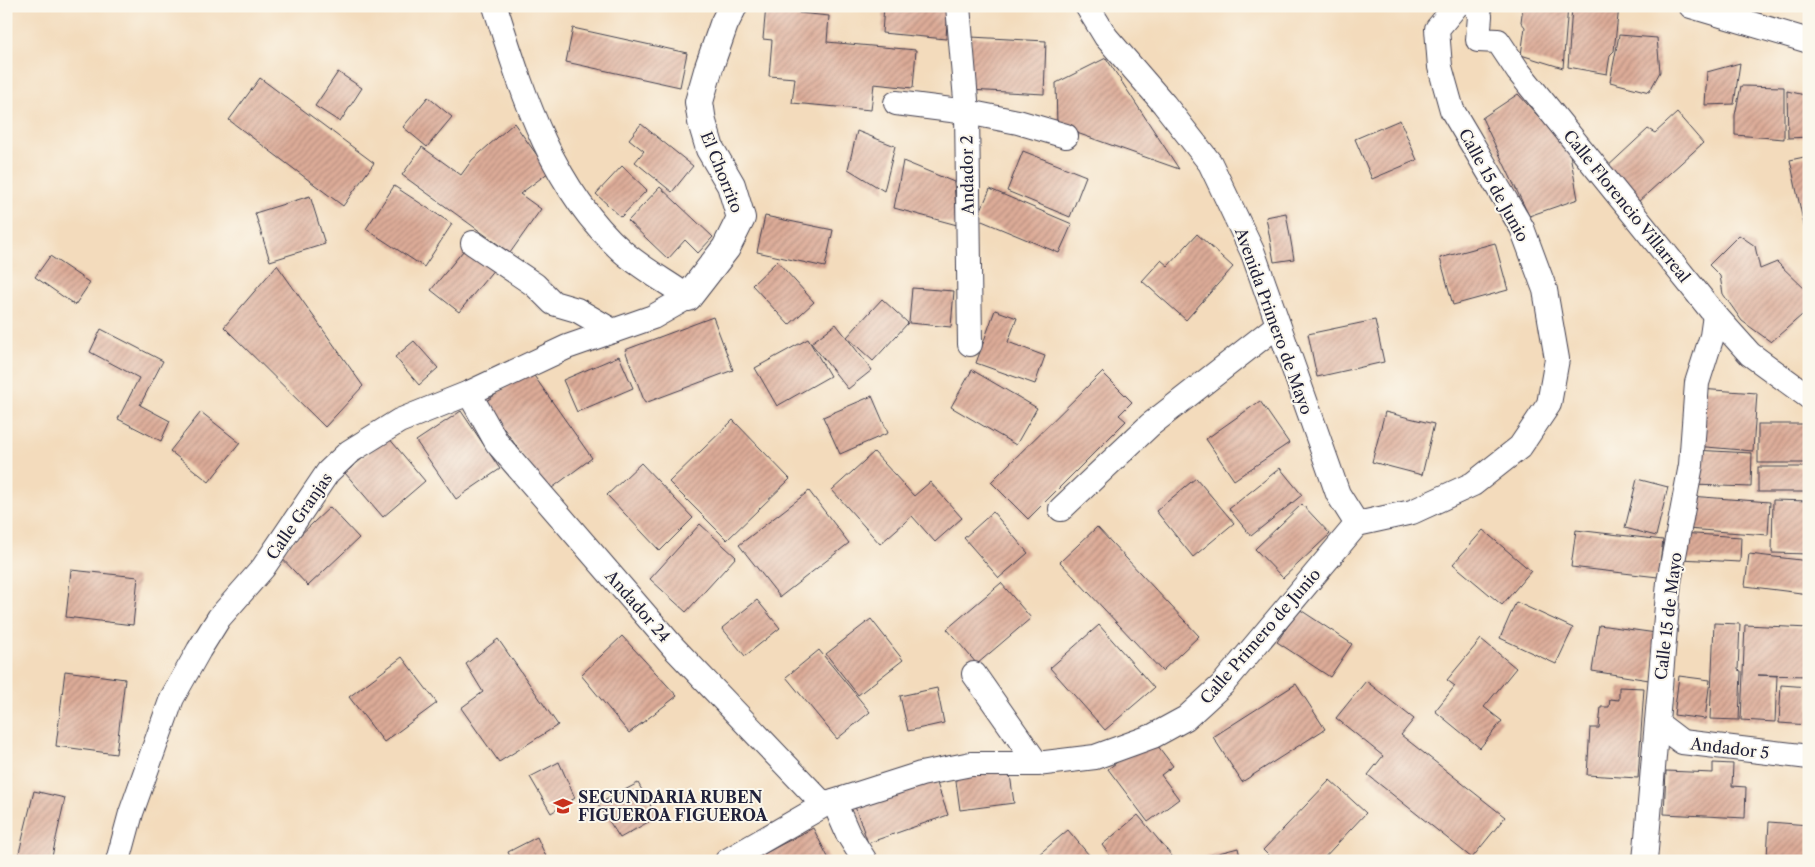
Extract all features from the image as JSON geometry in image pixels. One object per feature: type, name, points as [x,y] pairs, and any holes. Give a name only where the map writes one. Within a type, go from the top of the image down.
[{"type":"street","points":[[495,6],[524,94],[556,166],[589,215],[623,251],[688,297]]},
{"type":"street","name":"El Chorrito","points":[[688,297],[726,248],[742,218],[731,184],[710,149],[702,122],[699,102],[724,24],[733,6]]},
{"type":"street","name":"Andador 2","points":[[958,6],[967,112],[970,344]]},
{"type":"street","name":"Avenida Primero de Mayo","points":[[1086,6],[1106,37],[1164,104],[1210,164],[1253,253],[1338,494],[1357,524]]},
{"type":"street","name":"Calle 15 de Junio","points":[[1357,524],[1412,512],[1473,484],[1520,447],[1549,404],[1557,359],[1545,290],[1522,228],[1452,110],[1440,67],[1437,29],[1456,6]]},
{"type":"street","name":"Calle Florencio Villarreal","points":[[1476,6],[1480,16],[1478,40],[1498,41],[1518,71],[1715,315],[1750,354],[1809,397]]},
{"type":"street","points":[[1691,6],[1809,41]]},
{"type":"street","points":[[896,104],[967,112],[1018,122],[1066,136]]},
{"type":"street","points":[[474,243],[535,285],[553,303],[577,310],[613,331]]},
{"type":"street","name":"Calle Granjas","points":[[118,861],[131,813],[172,698],[219,618],[263,568],[328,472],[349,452],[399,421],[469,393],[567,347],[653,317],[688,297]]},
{"type":"street","name":"Calle 15 de Mayo","points":[[1645,861],[1669,582],[1691,465],[1697,383],[1712,336],[1715,315]]},
{"type":"street","points":[[1062,510],[1150,425],[1278,325]]},
{"type":"street","name":"Andador 24","points":[[469,393],[497,443],[674,648],[829,804]]},
{"type":"street","name":"Calle Primero de Junio","points":[[727,861],[829,804],[929,772],[971,764],[1037,764],[1095,757],[1153,736],[1186,718],[1222,685],[1357,524]]},
{"type":"street","points":[[974,674],[1037,764]]},
{"type":"street","name":"Andador 5","points":[[1657,723],[1682,742],[1809,757]]},
{"type":"street","points":[[829,804],[864,861]]},
{"type":"building","points":[[766,6],[800,6],[799,13],[829,16],[827,42],[916,50],[913,88],[874,84],[871,110],[792,103],[795,78],[769,76],[772,40],[763,39]]},
{"type":"building","points":[[884,6],[948,6],[946,39],[882,33]]},
{"type":"building","points":[[1523,6],[1568,6],[1563,68],[1521,55],[1525,27],[1521,22]]},
{"type":"building","points":[[1572,6],[1619,7],[1614,51],[1610,55],[1607,74],[1568,67]]},
{"type":"building","points":[[573,28],[687,53],[680,87],[566,62]]},
{"type":"building","points":[[1619,35],[1657,38],[1660,72],[1649,92],[1610,82]]},
{"type":"building","points":[[971,37],[1046,41],[1044,94],[969,90]]},
{"type":"building","points":[[1106,58],[1179,169],[1057,126],[1056,83]]},
{"type":"building","points":[[1740,63],[1734,104],[1705,105],[1707,72]]},
{"type":"building","points":[[338,72],[362,88],[340,122],[315,106]]},
{"type":"building","points":[[260,78],[374,163],[343,206],[229,120]]},
{"type":"building","points":[[1741,86],[1784,87],[1784,139],[1735,135],[1735,115]]},
{"type":"building","points":[[1787,91],[1809,96],[1809,137],[1788,138]]},
{"type":"building","points":[[1518,94],[1539,117],[1568,143],[1578,199],[1529,216],[1482,118]]},
{"type":"building","points":[[428,97],[452,117],[427,147],[403,127]]},
{"type":"building","points":[[1677,113],[1703,143],[1638,202],[1605,169],[1648,129],[1655,133]]},
{"type":"building","points":[[1400,120],[1417,160],[1372,179],[1355,139]]},
{"type":"building","points":[[514,123],[549,172],[520,194],[541,209],[510,253],[402,175],[422,147],[461,175],[472,160]]},
{"type":"building","points":[[641,124],[693,166],[672,192],[635,162],[644,151],[629,139]]},
{"type":"building","points":[[857,131],[895,146],[884,191],[848,169]]},
{"type":"building","points":[[1023,151],[1086,176],[1070,217],[1007,191]]},
{"type":"building","points":[[1809,156],[1809,244],[1808,244],[1790,160]]},
{"type":"building","points":[[903,161],[954,182],[957,225],[894,208]]},
{"type":"building","points":[[622,166],[647,190],[621,217],[596,194]]},
{"type":"building","points":[[394,186],[452,224],[424,267],[366,229]]},
{"type":"building","points":[[660,187],[713,237],[698,253],[685,240],[668,259],[628,221]]},
{"type":"building","points":[[990,189],[1072,224],[1059,253],[977,219]]},
{"type":"building","points":[[310,196],[325,244],[270,261],[255,213]]},
{"type":"building","points":[[1286,213],[1294,259],[1274,262],[1266,217]]},
{"type":"building","points":[[765,216],[833,230],[825,267],[757,252]]},
{"type":"building","points":[[1197,234],[1233,267],[1186,320],[1142,281],[1161,260],[1168,266]]},
{"type":"building","points":[[1739,235],[1755,246],[1760,269],[1777,262],[1809,293],[1809,309],[1771,342],[1742,321],[1723,294],[1720,276],[1709,265]]},
{"type":"building","points":[[1495,243],[1508,290],[1453,305],[1440,258]]},
{"type":"building","points":[[468,245],[495,268],[459,312],[431,290]]},
{"type":"building","points":[[50,256],[90,283],[75,305],[35,277]]},
{"type":"building","points":[[777,261],[814,302],[789,325],[752,285]]},
{"type":"building","points":[[277,265],[363,386],[325,427],[224,327]]},
{"type":"building","points":[[912,288],[954,291],[951,327],[909,323]]},
{"type":"building","points":[[882,299],[908,323],[873,361],[847,337]]},
{"type":"building","points":[[995,310],[1017,318],[1008,342],[1045,356],[1035,384],[976,363]]},
{"type":"building","points":[[713,317],[733,370],[645,403],[625,350]]},
{"type":"building","points":[[1375,320],[1384,362],[1317,377],[1308,334]]},
{"type":"building","points":[[836,324],[872,370],[848,389],[811,343]]},
{"type":"building","points":[[101,329],[163,361],[140,405],[170,421],[161,441],[118,419],[139,378],[90,352]]},
{"type":"building","points":[[808,339],[830,376],[777,406],[755,368]]},
{"type":"building","points":[[414,341],[438,368],[419,385],[395,357]]},
{"type":"building","points":[[619,356],[633,388],[577,412],[563,380]]},
{"type":"building","points":[[530,370],[592,458],[548,491],[485,402]]},
{"type":"building","points":[[972,370],[1037,408],[1016,445],[951,407]]},
{"type":"building","points":[[1102,372],[1132,402],[1119,415],[1126,421],[1028,519],[991,482]]},
{"type":"building","points":[[1699,389],[1757,393],[1753,451],[1695,446]]},
{"type":"building","points":[[872,396],[888,433],[840,454],[823,417]]},
{"type":"building","points":[[1260,401],[1289,443],[1234,480],[1206,439]]},
{"type":"building","points":[[461,411],[500,469],[456,499],[416,441]]},
{"type":"building","points":[[201,412],[240,443],[209,482],[170,451]]},
{"type":"building","points":[[1385,412],[1434,424],[1422,475],[1372,462]]},
{"type":"building","points":[[733,420],[790,479],[727,540],[669,482]]},
{"type":"building","points":[[1758,424],[1809,424],[1809,463],[1758,463]]},
{"type":"building","points":[[388,437],[425,481],[383,517],[345,473]]},
{"type":"building","points":[[1693,450],[1752,453],[1751,487],[1692,485]]},
{"type":"building","points":[[874,452],[914,496],[930,482],[962,518],[935,542],[912,516],[880,544],[832,490]]},
{"type":"building","points":[[641,463],[693,518],[660,551],[607,495]]},
{"type":"building","points":[[1758,467],[1809,467],[1809,492],[1758,492]]},
{"type":"building","points":[[1280,468],[1302,495],[1251,536],[1229,509]]},
{"type":"building","points":[[1196,478],[1234,523],[1193,557],[1156,511]]},
{"type":"building","points":[[1637,479],[1668,487],[1656,536],[1625,528]]},
{"type":"building","points":[[809,491],[849,543],[780,597],[739,545]]},
{"type":"building","points":[[1689,496],[1770,502],[1768,535],[1687,529]]},
{"type":"building","points":[[1773,500],[1809,501],[1809,554],[1772,553]]},
{"type":"building","points":[[1302,504],[1330,534],[1283,578],[1255,549]]},
{"type":"building","points":[[330,507],[359,538],[308,586],[279,555]]},
{"type":"building","points":[[993,512],[1028,553],[999,578],[964,538]]},
{"type":"building","points":[[700,524],[736,557],[686,612],[650,579]]},
{"type":"building","points":[[1097,527],[1199,636],[1162,671],[1060,562]]},
{"type":"building","points":[[1483,530],[1531,571],[1502,605],[1453,564]]},
{"type":"building","points":[[1576,530],[1663,540],[1658,577],[1571,567]]},
{"type":"building","points":[[1680,533],[1741,537],[1740,562],[1680,559]]},
{"type":"building","points":[[1749,554],[1809,561],[1809,594],[1745,586]]},
{"type":"building","points":[[71,570],[138,577],[133,625],[66,617]]},
{"type":"building","points":[[1001,583],[1031,618],[977,664],[947,629]]},
{"type":"building","points":[[757,600],[780,628],[745,656],[722,628]]},
{"type":"building","points":[[1516,602],[1573,628],[1556,664],[1500,638]]},
{"type":"building","points":[[1299,609],[1352,644],[1330,677],[1277,642]]},
{"type":"building","points":[[871,619],[903,660],[858,695],[826,654]]},
{"type":"building","points":[[1714,623],[1740,624],[1738,670],[1741,671],[1739,720],[1710,719]]},
{"type":"building","points":[[1099,625],[1154,688],[1105,730],[1050,668]]},
{"type":"building","points":[[1599,625],[1656,633],[1649,680],[1592,671]]},
{"type":"building","points":[[1745,625],[1809,628],[1809,676],[1758,675],[1777,676],[1775,722],[1741,720]]},
{"type":"building","points":[[622,636],[677,696],[629,733],[581,675]]},
{"type":"building","points":[[498,639],[558,725],[499,762],[461,708],[483,692],[466,664]]},
{"type":"building","points":[[1481,639],[1516,668],[1484,707],[1502,721],[1480,748],[1435,711],[1455,686],[1447,680]]},
{"type":"building","points":[[819,650],[870,712],[837,739],[786,677]]},
{"type":"building","points":[[402,657],[437,703],[384,742],[349,697]]},
{"type":"building","points":[[65,671],[125,679],[116,754],[56,746]]},
{"type":"building","points":[[1679,676],[1710,680],[1705,719],[1674,715]]},
{"type":"building","points":[[1366,681],[1414,719],[1401,735],[1505,817],[1472,858],[1368,775],[1383,756],[1336,718]]},
{"type":"building","points":[[1296,684],[1325,729],[1242,782],[1213,737]]},
{"type":"building","points":[[1781,685],[1809,687],[1809,725],[1779,723]]},
{"type":"building","points":[[1619,687],[1644,688],[1638,778],[1587,775],[1590,728],[1599,728],[1601,707],[1609,707],[1610,699],[1619,700]]},
{"type":"building","points":[[937,688],[944,723],[908,731],[900,696]]},
{"type":"building","points":[[1151,737],[1173,766],[1161,775],[1179,799],[1148,822],[1108,769]]},
{"type":"building","points":[[559,762],[575,798],[551,813],[530,777]]},
{"type":"building","points":[[1713,763],[1733,764],[1732,786],[1746,787],[1745,818],[1664,814],[1666,771],[1713,773]]},
{"type":"building","points":[[1009,767],[1014,803],[960,810],[955,774]]},
{"type":"building","points":[[933,772],[948,815],[868,843],[853,801]]},
{"type":"building","points":[[1330,780],[1366,813],[1321,861],[1274,861],[1263,850]]},
{"type":"building","points":[[638,783],[657,817],[620,838],[598,804]]},
{"type":"building","points":[[34,791],[65,798],[51,861],[17,861]]},
{"type":"building","points":[[1138,815],[1176,861],[1114,861],[1102,845]]},
{"type":"building","points":[[1769,822],[1809,825],[1807,861],[1777,861],[1778,857],[1767,857]]},
{"type":"building","points":[[813,828],[830,861],[755,861],[754,859]]},
{"type":"building","points":[[1068,830],[1094,861],[1043,861],[1038,855]]},
{"type":"building","points":[[537,837],[548,861],[512,861],[508,852]]},
{"type":"building","points":[[1238,848],[1241,861],[1201,861],[1200,858]]},
{"type":"place","name":"SECUNDARIA RUBEN FIGUEROA FIGUEROA","points":[[563,806]]}]
